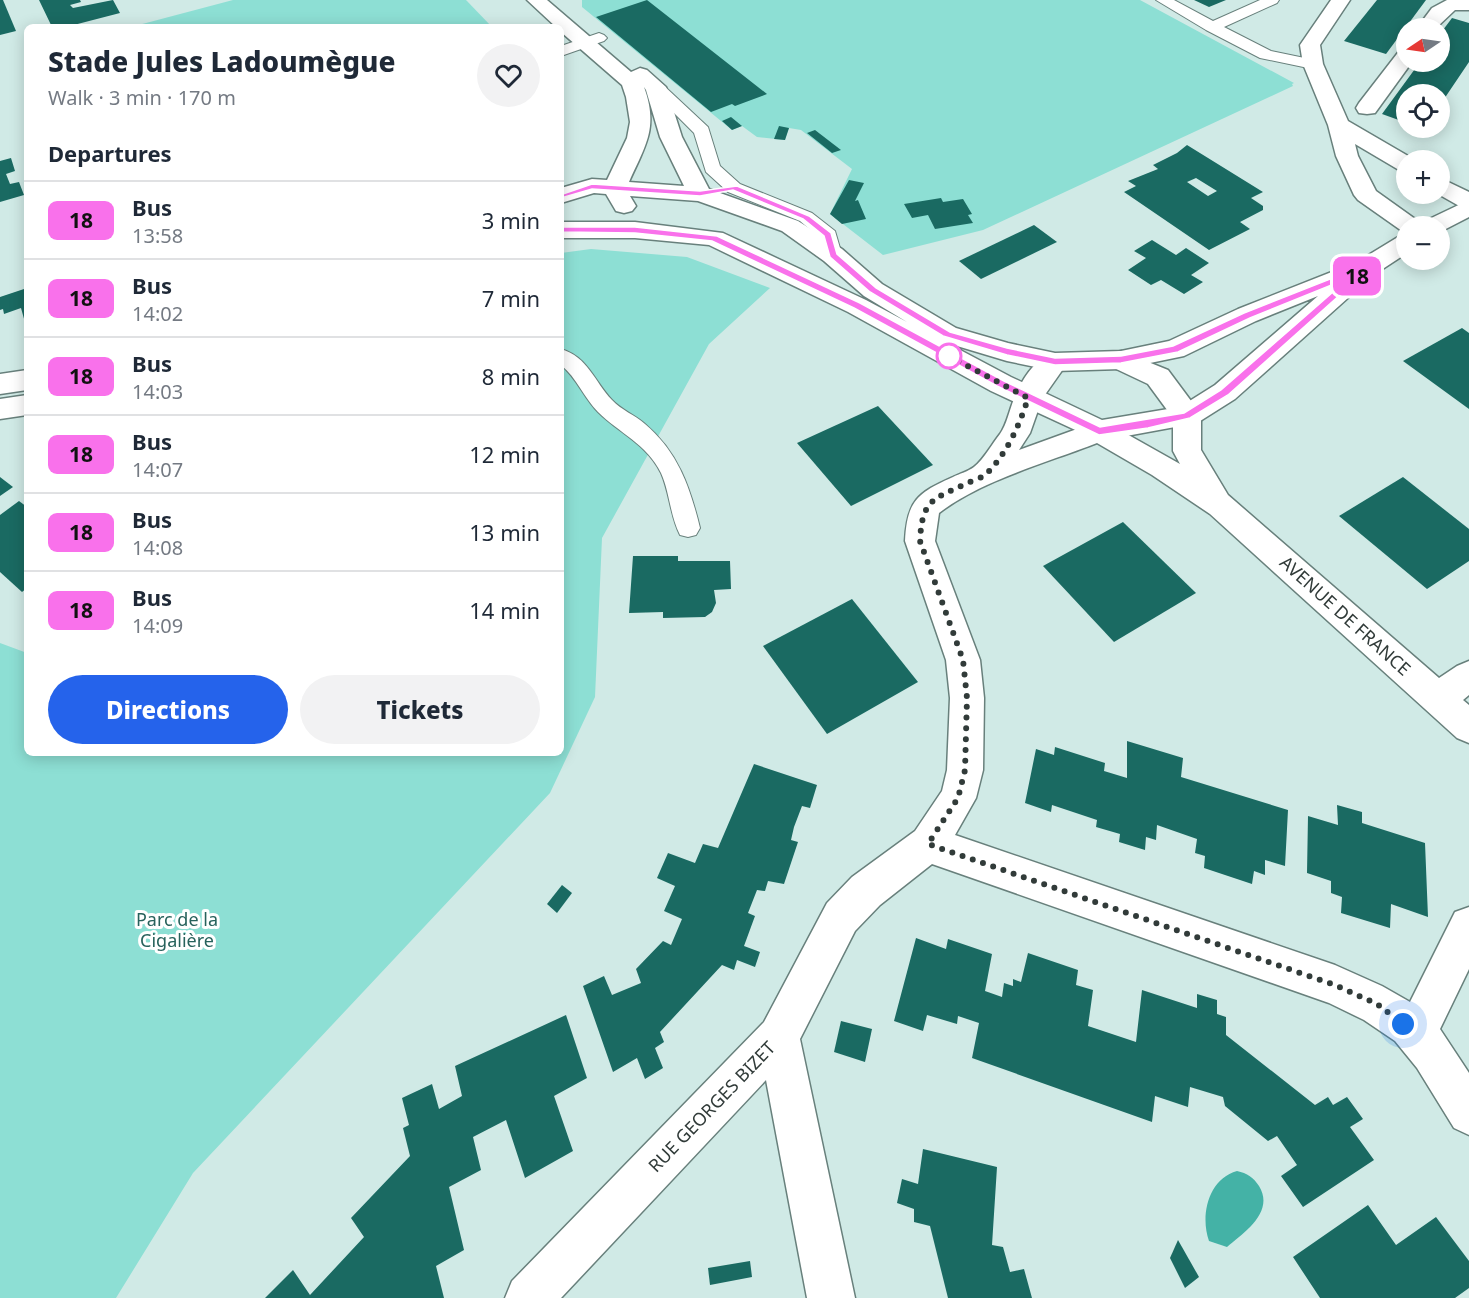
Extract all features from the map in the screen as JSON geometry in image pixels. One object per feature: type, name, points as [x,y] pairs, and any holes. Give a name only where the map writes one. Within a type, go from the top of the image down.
[{"type":"street","points":[[536,0],[656,87],[671,137],[700,194]]},
{"type":"street","points":[[552,0],[631,82],[638,98],[640,120],[636,146],[620,173],[615,189],[635,230]]},
{"type":"street","points":[[1341,0],[1310,45],[1313,64],[1339,125],[1347,156],[1366,195],[1396,216]]},
{"type":"street","points":[[1434,18],[1442,8],[1449,4],[1469,4]]},
{"type":"street","points":[[1366,108],[1396,68]]},
{"type":"street","points":[[1339,125],[1396,159]]},
{"type":"street","points":[[564,195],[592,186],[700,194],[790,226],[833,255],[873,290],[947,334],[1007,352],[1055,362],[1121,360],[1175,349],[1247,315],[1366,268]]},
{"type":"street","points":[[1450,191],[1469,202]]},
{"type":"street","points":[[667,233],[700,194]]},
{"type":"street","points":[[1450,217],[1469,207]]},
{"type":"street","name":"AVENUE DE FRANCE","points":[[564,230],[635,230],[714,238],[857,306],[1028,398],[1099,431],[1162,467],[1221,506],[1469,727]]},
{"type":"street","points":[[1121,360],[1158,377],[1187,416],[1225,392],[1366,268],[1396,249]]},
{"type":"street","points":[[984,475],[1016,433],[1028,398],[1041,377],[1055,362]]},
{"type":"street","points":[[0,384],[24,380]]},
{"type":"street","points":[[0,409],[24,405]]},
{"type":"street","name":"AVENUE DE FRANCE","points":[[1187,416],[1186,451],[1221,506]]},
{"type":"street","name":"RUE GEORGES BIZET","points":[[529,1298],[779,1037],[841,917],[866,891],[928,844],[958,798],[965,770],[967,698],[963,660],[920,541],[921,521],[926,506],[941,495],[984,475],[1099,431],[1187,416]]},
{"type":"street","points":[[1438,698],[1469,676]]},
{"type":"street","points":[[928,844],[1335,985],[1377,1004],[1416,1034],[1444,1071],[1469,1113]]},
{"type":"street","points":[[1416,1034],[1469,926]]},
{"type":"street","points":[[779,1037],[831,1298]]},
{"type":"lane","points":[[1163,0],[1266,55],[1313,64]]},
{"type":"lane","points":[[1211,27],[1272,0]]},
{"type":"lane","points":[[564,50],[591,40]]},
{"type":"lane","points":[[656,87],[702,131],[712,168],[734,188],[806,218],[828,235],[833,255]]},
{"type":"lane","points":[[700,194],[734,188]]},
{"type":"lane","points":[[564,358],[581,369],[606,406],[637,429],[664,456],[680,489],[688,528]]},
{"type":"green space","points":[[233,0],[466,0],[489,24],[142,24]]},
{"type":"green space","points":[[582,0],[1140,0],[1294,83],[1293,86],[983,230],[883,255],[830,214],[852,169],[801,130],[789,128],[785,140],[757,137],[742,126],[732,130],[582,7]]},
{"type":"green space","name":"Parc de la Cigalière","points":[[591,249],[687,257],[770,288],[709,344],[602,538],[595,697],[550,793],[193,1173],[116,1298],[0,1298],[0,643],[24,652],[24,756],[564,756],[564,253]]},
{"type":"water","points":[[1237,1171],[1257,1183],[1263,1196],[1263,1205],[1249,1228],[1227,1247],[1209,1241],[1206,1231],[1206,1210],[1213,1190],[1219,1182],[1227,1175]]},
{"type":"building","points":[[0,0],[3,0],[16,31],[0,35]]},
{"type":"building","points":[[39,0],[80,0],[81,2],[70,5],[73,8],[113,0],[120,13],[78,24],[51,24]]},
{"type":"building","points":[[647,0],[767,94],[711,112],[596,17]]},
{"type":"building","points":[[1194,0],[1226,0],[1209,7]]},
{"type":"building","points":[[1377,0],[1426,0],[1413,18],[1396,18],[1396,40],[1386,54],[1344,41]]},
{"type":"building","points":[[1452,18],[1469,23],[1469,62],[1450,90],[1450,84],[1404,84],[1413,72],[1450,72],[1450,21]]},
{"type":"building","points":[[1396,95],[1396,119],[1382,114]]},
{"type":"building","points":[[731,117],[742,126],[732,130],[722,121]]},
{"type":"building","points":[[779,126],[789,128],[785,140],[774,139]]},
{"type":"building","points":[[815,130],[841,150],[832,153],[807,133]]},
{"type":"building","points":[[1187,145],[1263,192],[1251,198],[1263,206],[1263,210],[1240,222],[1250,229],[1209,250],[1124,192],[1136,186],[1128,181],[1158,169],[1153,165],[1177,153]],"holes":[[[1196,178],[1217,191],[1208,196],[1187,182]]]},
{"type":"building","points":[[11,158],[15,171],[6,174],[10,184],[19,182],[24,195],[0,202],[0,161]]},
{"type":"building","points":[[849,180],[864,183],[855,201],[858,200],[866,219],[842,224],[830,214]]},
{"type":"building","points":[[941,198],[943,202],[963,199],[972,214],[968,215],[973,223],[935,229],[928,215],[912,218],[904,204]]},
{"type":"building","points":[[1034,225],[1057,242],[981,279],[959,261]]},
{"type":"building","points":[[1152,240],[1176,255],[1186,248],[1209,263],[1191,275],[1203,282],[1184,294],[1161,280],[1151,285],[1128,270],[1146,258],[1134,251]]},
{"type":"building","points":[[24,289],[24,319],[21,308],[4,314],[3,309],[0,310],[0,297]]},
{"type":"building","points":[[1462,328],[1469,333],[1469,409],[1403,361]]},
{"type":"building","points":[[878,406],[933,465],[851,506],[797,443]]},
{"type":"building","points":[[0,477],[13,487],[0,496]]},
{"type":"building","points":[[1403,477],[1469,529],[1469,561],[1427,589],[1339,516]]},
{"type":"building","points":[[19,501],[24,505],[24,590],[22,592],[0,572],[0,515]]},
{"type":"building","points":[[1123,522],[1196,593],[1114,642],[1043,566]]},
{"type":"building","points":[[633,556],[678,556],[678,561],[730,561],[731,589],[714,590],[716,603],[712,612],[705,617],[663,618],[663,612],[629,613]]},
{"type":"building","points":[[852,599],[918,682],[827,734],[763,646]]},
{"type":"building","points":[[1127,741],[1183,758],[1181,777],[1288,810],[1285,866],[1265,860],[1265,875],[1254,871],[1252,884],[1204,868],[1205,856],[1195,853],[1197,839],[1157,825],[1156,840],[1146,837],[1145,850],[1119,842],[1120,834],[1096,827],[1097,820],[1052,805],[1051,812],[1025,803],[1036,749],[1054,755],[1055,747],[1105,763],[1104,771],[1127,778]]},
{"type":"building","points":[[754,764],[817,785],[810,808],[802,806],[794,827],[791,840],[798,842],[784,884],[768,881],[765,891],[757,890],[748,913],[755,916],[744,946],[760,952],[755,967],[737,960],[734,970],[722,965],[660,1032],[664,1042],[655,1048],[663,1068],[645,1079],[637,1058],[613,1072],[583,986],[604,976],[612,995],[641,983],[636,969],[663,941],[671,945],[682,919],[664,911],[675,886],[657,878],[668,853],[695,863],[703,844],[718,848]]},
{"type":"building","points":[[1337,805],[1362,812],[1362,823],[1425,843],[1428,917],[1391,904],[1390,928],[1341,913],[1342,897],[1331,893],[1331,881],[1307,873],[1308,816],[1338,825]]},
{"type":"building","points":[[562,885],[572,893],[557,913],[547,904]]},
{"type":"building","points":[[916,938],[946,949],[948,939],[992,954],[985,991],[1002,997],[1004,983],[1013,986],[1013,979],[1021,982],[1028,953],[1078,970],[1076,985],[1093,990],[1088,1026],[1136,1042],[1142,990],[1197,1008],[1197,994],[1217,1000],[1217,1014],[1226,1017],[1226,1035],[1315,1105],[1328,1097],[1333,1105],[1347,1097],[1363,1119],[1350,1127],[1374,1160],[1303,1207],[1281,1176],[1297,1165],[1277,1136],[1268,1141],[1225,1106],[1223,1097],[1190,1087],[1188,1107],[1155,1096],[1152,1122],[972,1058],[979,1023],[958,1016],[957,1024],[927,1015],[923,1031],[894,1021]]},
{"type":"building","points":[[566,1015],[587,1078],[554,1096],[573,1151],[525,1178],[506,1120],[473,1137],[481,1170],[449,1187],[464,1250],[436,1266],[444,1298],[265,1298],[293,1270],[310,1295],[364,1237],[351,1218],[410,1156],[403,1128],[409,1125],[402,1098],[432,1084],[439,1109],[462,1096],[455,1066]]},
{"type":"building","points":[[841,1021],[872,1029],[865,1062],[834,1052]]},
{"type":"building","points":[[923,1149],[997,1167],[992,1245],[1003,1247],[1010,1272],[1024,1269],[1032,1298],[948,1298],[930,1226],[914,1222],[914,1209],[897,1203],[902,1179],[918,1184]]},
{"type":"building","points":[[1368,1205],[1396,1245],[1436,1217],[1469,1261],[1469,1288],[1455,1298],[1320,1298],[1293,1257]]},
{"type":"building","points":[[1178,1240],[1199,1277],[1185,1288],[1170,1258]]},
{"type":"building","points":[[750,1261],[752,1277],[710,1285],[708,1268]]},
{"type":"bus line","name":"18","points":[[564,195],[592,186],[700,194],[734,188],[806,218],[828,235],[833,255],[873,290],[947,334],[1007,352],[1055,362],[1121,360],[1175,349],[1247,315],[1366,268],[1225,392],[1187,416],[1099,431],[1000,384],[857,306],[714,238],[635,230],[564,230]]},
{"type":"route","points":[[949,356],[1028,398],[1016,433],[984,475],[941,495],[926,506],[921,521],[920,541],[963,660],[967,698],[965,770],[958,798],[928,844],[1335,985],[1377,1004],[1403,1024]]}]
